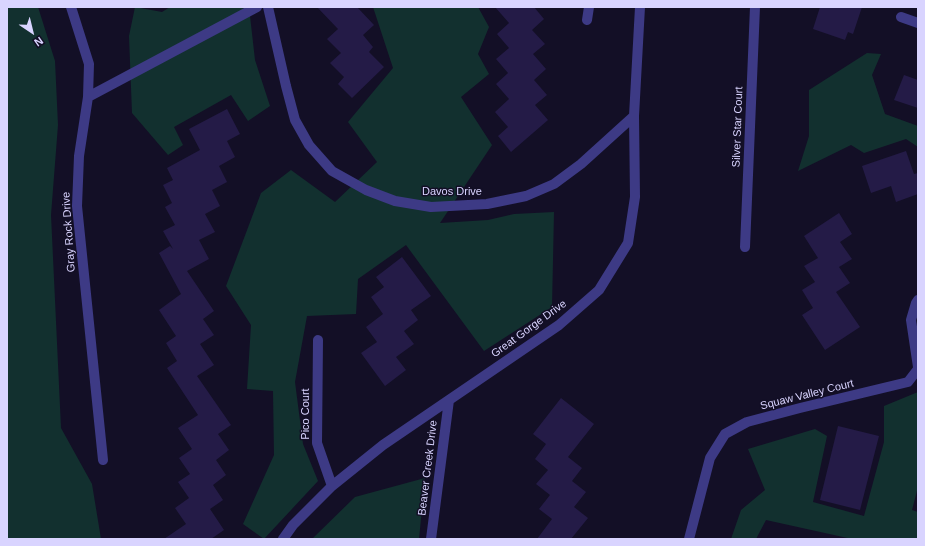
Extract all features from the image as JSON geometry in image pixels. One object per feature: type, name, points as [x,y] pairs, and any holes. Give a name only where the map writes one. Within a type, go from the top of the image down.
[{"type":"street","name":"Gray Rock Drive","points":[[71,7],[89,64],[88,97],[78,156],[77,206],[103,460]]},
{"type":"street","points":[[88,97],[257,7]]},
{"type":"street","name":"Davos Drive","points":[[268,7],[295,120],[309,145],[332,171],[366,190],[395,201],[431,207],[487,204],[526,196],[554,184],[565,176],[581,164],[634,116]]},
{"type":"street","points":[[587,20],[589,7]]},
{"type":"street","name":"Great Gorge Drive","points":[[283,539],[293,525],[332,486],[384,445],[559,325],[599,290],[628,244],[635,197],[634,116],[640,7]]},
{"type":"street","name":"Silver Star Court","points":[[745,247],[755,7]]},
{"type":"street","points":[[901,17],[918,23]]},
{"type":"street","name":"Squaw Valley Court","points":[[689,539],[710,458],[725,434],[746,422],[908,382],[918,368],[911,320],[918,300]]},
{"type":"street","name":"Pico Court","points":[[318,340],[317,443],[332,486]]},
{"type":"street","name":"Beaver Creek Drive","points":[[432,539],[449,400]]},
{"type":"green space","points":[[7,7],[38,7],[55,61],[58,125],[51,215],[61,428],[92,484],[101,539],[7,539]]},
{"type":"green space","points":[[135,7],[162,12],[170,7],[249,7],[255,60],[270,106],[248,121],[231,95],[174,127],[183,145],[168,155],[132,113],[129,36]]},
{"type":"green space","points":[[373,7],[478,7],[489,27],[478,54],[489,74],[461,97],[492,145],[440,223],[488,220],[514,214],[554,212],[552,307],[484,351],[406,245],[358,279],[356,314],[307,316],[295,382],[303,444],[318,481],[264,539],[243,524],[274,455],[273,391],[247,389],[251,325],[226,286],[261,193],[291,170],[335,202],[377,162],[348,122],[393,68]]},
{"type":"green space","points":[[867,53],[881,54],[872,75],[885,114],[918,126],[918,147],[906,139],[864,153],[851,145],[798,171],[809,136],[809,90]]},
{"type":"green space","points":[[918,392],[918,487],[912,510],[918,512],[918,539],[852,539],[766,520],[756,539],[731,539],[741,510],[765,490],[748,449],[815,429],[827,436],[813,502],[864,516],[884,442],[884,406]]},
{"type":"green space","points":[[425,478],[419,539],[312,539],[355,497]]},
{"type":"building","points":[[317,7],[357,7],[374,25],[363,35],[373,47],[369,52],[384,67],[352,98],[338,84],[344,77],[330,63],[341,53],[327,39],[338,29]]},
{"type":"building","points":[[495,7],[534,7],[544,19],[532,30],[545,44],[533,54],[546,69],[534,80],[547,95],[535,105],[548,120],[511,152],[498,136],[508,127],[495,112],[509,99],[496,84],[508,73],[496,59],[509,48],[497,34],[509,23]]},
{"type":"building","points":[[820,7],[862,7],[853,34],[848,32],[845,40],[813,29]]},
{"type":"building","points":[[904,75],[918,80],[918,108],[894,100]]},
{"type":"building","points":[[227,109],[240,134],[227,141],[235,157],[219,166],[227,182],[212,190],[220,206],[205,214],[215,232],[199,240],[209,259],[187,271],[214,311],[203,319],[214,335],[200,344],[214,365],[197,376],[231,425],[218,434],[229,450],[216,460],[226,475],[213,485],[223,500],[210,509],[224,530],[211,539],[164,539],[186,524],[175,508],[189,498],[178,482],[190,474],[179,458],[192,449],[178,428],[198,415],[167,368],[177,361],[166,343],[176,336],[159,310],[181,294],[159,253],[170,246],[173,249],[163,231],[175,225],[165,207],[172,203],[163,185],[173,180],[167,168],[200,150],[189,129]]},
{"type":"building","points":[[906,151],[914,174],[918,173],[918,194],[896,202],[891,186],[871,193],[862,166]]},
{"type":"building","points":[[839,213],[852,234],[840,242],[852,259],[839,267],[850,283],[836,292],[860,327],[825,350],[802,315],[813,308],[802,290],[815,282],[804,266],[818,258],[804,236]]},
{"type":"building","points":[[402,257],[431,296],[411,310],[418,320],[404,331],[414,344],[396,357],[406,370],[385,386],[361,353],[377,342],[366,327],[383,314],[371,297],[384,287],[376,277]]},
{"type":"building","points":[[561,398],[594,424],[568,457],[582,468],[572,481],[586,492],[574,507],[588,518],[571,539],[537,539],[552,519],[539,509],[550,495],[536,484],[548,470],[535,459],[546,444],[533,434]]},
{"type":"building","points":[[838,426],[879,436],[860,510],[820,500]]}]
